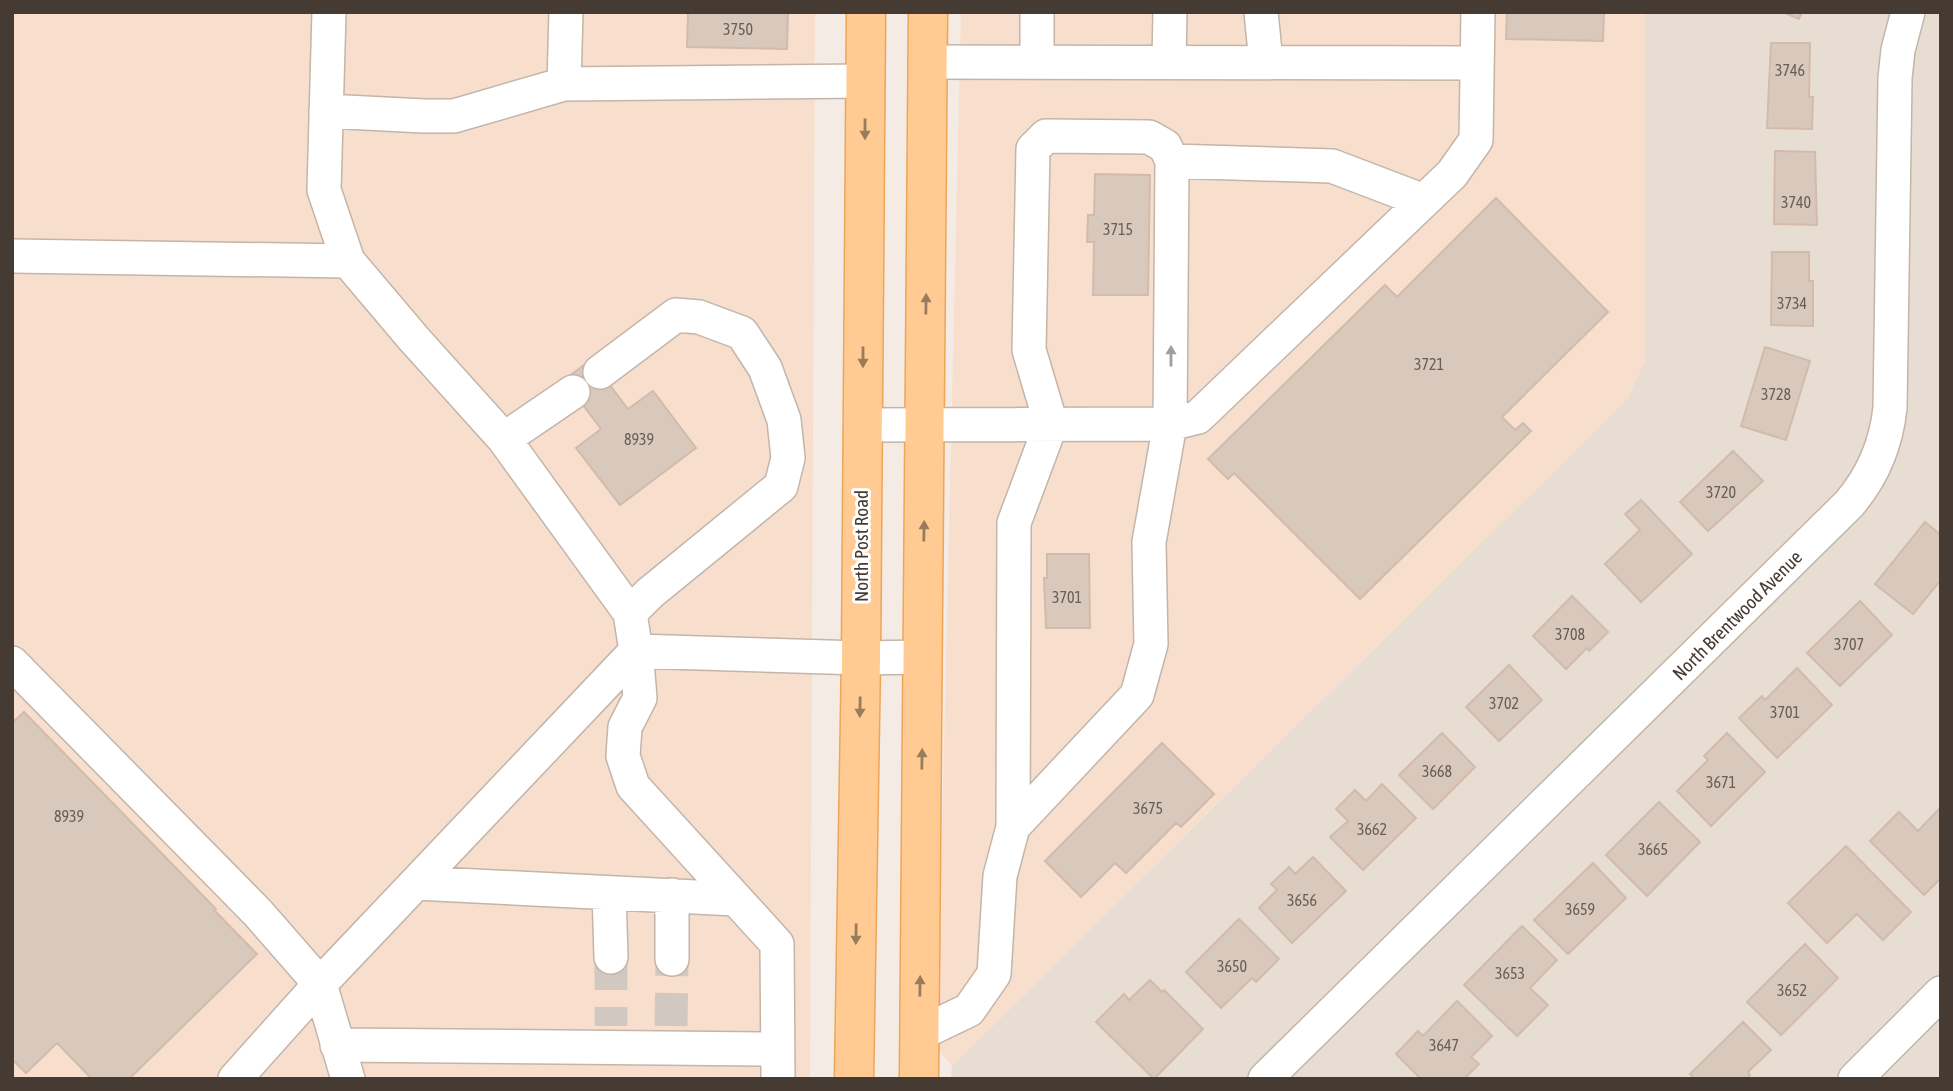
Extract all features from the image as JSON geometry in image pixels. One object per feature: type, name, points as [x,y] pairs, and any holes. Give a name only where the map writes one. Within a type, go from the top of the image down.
[{"type":"main road","name":"North Post Road","points":[[854,1079],[866,12]]},
{"type":"main road","points":[[919,1079],[928,12]]},
{"type":"street","points":[[329,12],[324,190],[348,261],[504,439],[630,612],[640,698],[625,727],[623,756],[633,786],[777,944],[778,1064],[671,1037],[337,1045]]},
{"type":"street","points":[[564,84],[566,12]]},
{"type":"street","points":[[1037,12],[1037,62]]},
{"type":"street","points":[[1169,62],[1170,12]]},
{"type":"street","points":[[1261,12],[1266,62]]},
{"type":"street","points":[[862,425],[1170,424],[1198,417],[1452,174],[1476,140],[1478,12]]},
{"type":"street","name":"North Brentwood Avenue","points":[[1265,1079],[1849,505],[1867,480],[1881,453],[1891,408],[1896,65],[1908,12]]},
{"type":"street","points":[[928,62],[1477,63]]},
{"type":"street","points":[[326,111],[454,116],[564,84],[865,81]]},
{"type":"street","points":[[919,1034],[969,1010],[994,974],[1000,876],[1013,827],[1014,523],[1051,424],[1030,350],[1032,149],[1046,136],[1149,137],[1164,146],[1172,160],[1170,424],[1149,542],[1151,644],[1137,695],[1013,827]]},
{"type":"street","points":[[1172,160],[1332,166],[1424,201]]},
{"type":"street","points":[[12,256],[348,261]]},
{"type":"street","points":[[600,372],[676,315],[699,317],[742,333],[765,368],[784,420],[788,458],[781,486],[630,612]]},
{"type":"street","points":[[504,439],[573,392]]},
{"type":"street","points":[[235,1079],[320,984],[636,651],[860,658],[923,657]]},
{"type":"street","points":[[12,663],[258,913],[320,984],[348,1079]]},
{"type":"street","points":[[416,883],[735,899]]},
{"type":"street","points":[[609,893],[611,957]]},
{"type":"street","points":[[672,895],[672,959]]},
{"type":"street","points":[[1854,1079],[1941,993]]},
{"type":"shaded area","points":[[12,12],[815,12],[810,1079],[12,1079]]},
{"type":"shaded area","points":[[961,12],[1645,12],[1645,360],[1628,398],[952,1066],[937,1049]]},
{"type":"shaded area","points":[[1645,12],[1941,12],[1941,1079],[951,1079],[952,1066],[1628,398],[1645,360]]},
{"type":"building","points":[[688,12],[788,12],[787,49],[687,47]]},
{"type":"building","points":[[1507,12],[1604,12],[1603,41],[1506,39]]},
{"type":"building","points":[[1783,12],[1802,12],[1799,19]]},
{"type":"building","points":[[1771,43],[1810,43],[1809,97],[1813,97],[1812,129],[1767,128]]},
{"type":"building","points":[[1775,151],[1815,152],[1817,225],[1774,224]]},
{"type":"building","points":[[1095,174],[1150,175],[1148,295],[1093,295],[1094,242],[1087,242],[1088,215],[1094,215]]},
{"type":"building","points":[[1496,198],[1608,312],[1502,417],[1515,430],[1523,423],[1531,431],[1360,599],[1234,473],[1228,479],[1208,459],[1385,285],[1397,297]]},
{"type":"building","points":[[1772,252],[1809,252],[1809,281],[1813,281],[1813,326],[1771,325]]},
{"type":"building","points":[[1765,347],[1810,361],[1786,440],[1741,426]]},
{"type":"building","points":[[591,360],[628,409],[653,391],[696,448],[620,505],[576,448],[601,429],[564,380]]},
{"type":"building","points":[[1733,451],[1763,481],[1708,531],[1680,502]]},
{"type":"building","points":[[1641,500],[1692,554],[1641,602],[1605,564],[1640,530],[1625,514]]},
{"type":"building","points":[[1925,522],[1941,535],[1941,580],[1913,614],[1875,584]]},
{"type":"building","points":[[1047,554],[1089,554],[1090,628],[1046,628],[1044,578],[1047,578]]},
{"type":"building","points":[[1572,596],[1608,632],[1566,669],[1533,636]]},
{"type":"building","points":[[1860,601],[1892,635],[1840,686],[1807,653]]},
{"type":"building","points":[[1509,665],[1542,700],[1499,741],[1466,707]]},
{"type":"building","points":[[1797,668],[1832,705],[1777,758],[1739,718],[1762,696],[1765,700]]},
{"type":"building","points":[[24,712],[257,954],[129,1079],[92,1079],[57,1043],[26,1073],[12,1059],[12,723]]},
{"type":"building","points":[[1442,733],[1475,767],[1433,809],[1399,775]]},
{"type":"building","points":[[1727,733],[1765,772],[1711,826],[1677,791],[1708,760],[1704,756]]},
{"type":"building","points":[[1162,743],[1214,794],[1181,827],[1176,823],[1126,873],[1115,863],[1081,897],[1045,861]]},
{"type":"building","points":[[1382,784],[1416,818],[1363,870],[1330,837],[1348,821],[1336,809],[1355,790],[1366,801]]},
{"type":"building","points":[[1659,802],[1700,842],[1647,896],[1606,855]]},
{"type":"building","points":[[1941,807],[1941,878],[1924,895],[1870,841],[1899,812],[1918,831]]},
{"type":"building","points":[[1846,846],[1911,912],[1883,940],[1857,914],[1827,943],[1788,903]]},
{"type":"building","points":[[1313,857],[1346,891],[1292,943],[1259,908],[1277,890],[1271,884],[1289,867],[1295,874]]},
{"type":"building","points":[[1593,863],[1626,898],[1568,954],[1534,920]]},
{"type":"building","points":[[1239,919],[1279,959],[1256,982],[1252,978],[1221,1008],[1186,972]]},
{"type":"building","points":[[1522,926],[1557,960],[1530,988],[1548,1005],[1517,1036],[1464,985]]},
{"type":"building","points":[[1805,944],[1838,978],[1781,1035],[1747,1002]]},
{"type":"building","points":[[1150,980],[1162,992],[1164,990],[1203,1029],[1154,1079],[1096,1022],[1124,994],[1129,1000]]},
{"type":"building","points":[[1457,1001],[1492,1036],[1471,1057],[1479,1064],[1464,1079],[1421,1079],[1396,1054],[1418,1031],[1423,1036]]},
{"type":"building","points":[[1743,1022],[1771,1050],[1748,1072],[1750,1075],[1746,1079],[1695,1079],[1690,1074]]},
{"type":"tunnel","points":[[611,957],[611,1026]]},
{"type":"tunnel","points":[[671,1026],[672,959]]}]
